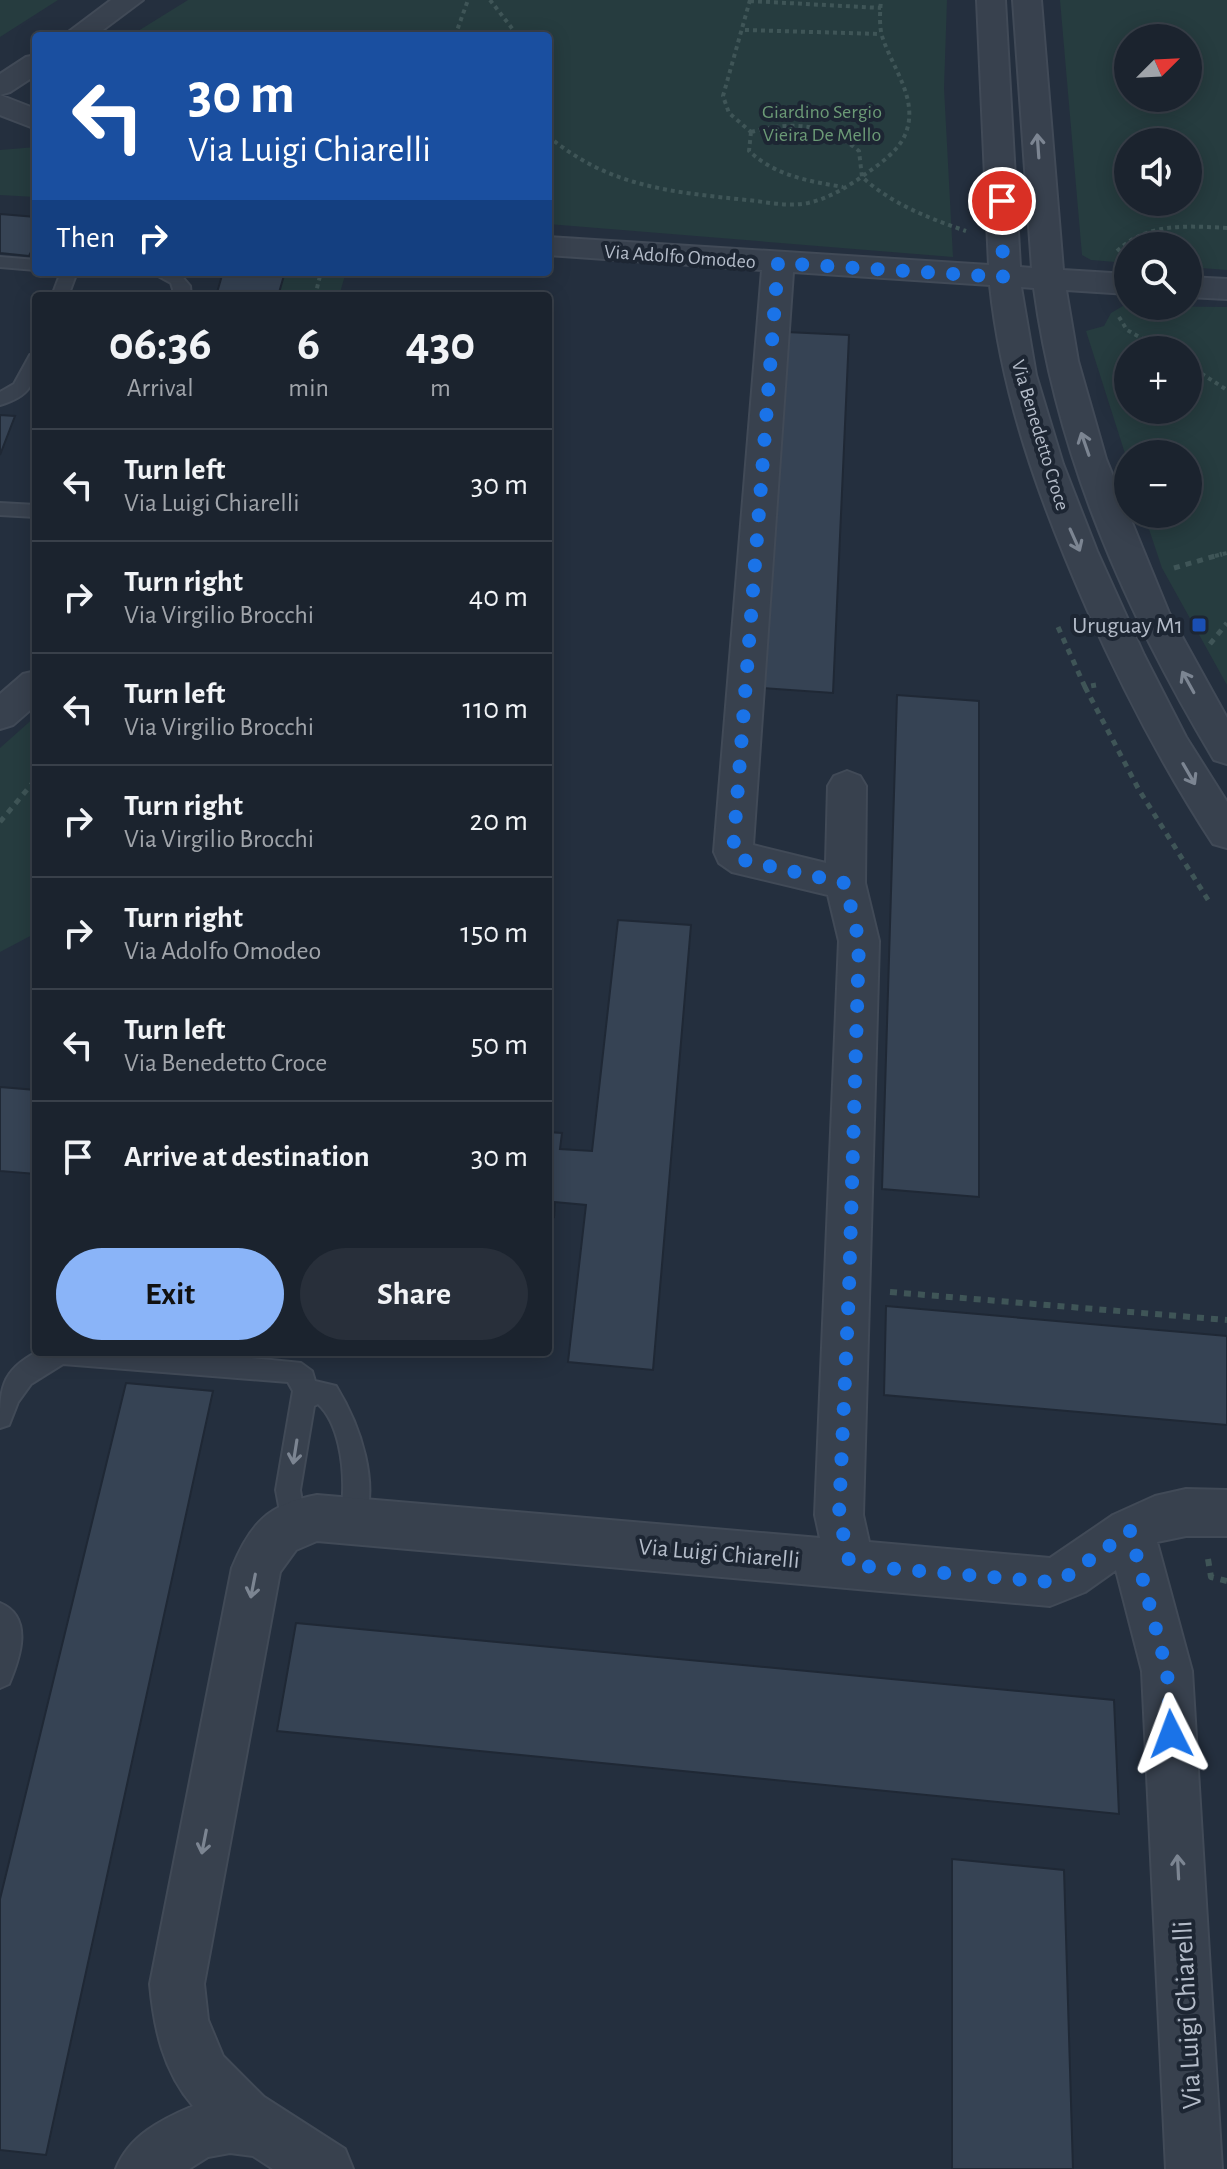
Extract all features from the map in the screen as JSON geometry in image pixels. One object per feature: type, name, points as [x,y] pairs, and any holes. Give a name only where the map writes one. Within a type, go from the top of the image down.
[{"type":"street","points":[[85,32],[129,0]]},
{"type":"street","name":"Via Benedetto Croce","points":[[991,0],[1004,238],[1003,277],[1006,305],[1027,400],[1057,500],[1143,694],[1227,833]]},
{"type":"street","name":"Via Benedetto Croce","points":[[1027,0],[1048,279],[1062,363],[1077,422],[1137,577],[1177,660],[1227,750]]},
{"type":"street","points":[[0,86],[32,66]]},
{"type":"street","points":[[0,104],[32,118]]},
{"type":"street","points":[[0,137],[32,136]]},
{"type":"street","name":"Via Adolfo Omodeo","points":[[552,246],[1113,283]]},
{"type":"street","points":[[778,263],[733,852],[746,861],[845,883]]},
{"type":"street","points":[[1202,288],[1227,289]]},
{"type":"street","points":[[0,715],[32,687]]},
{"type":"street","points":[[847,786],[845,883],[859,941],[839,1515],[850,1565]]},
{"type":"street","name":"Via Luigi Chiarelli","points":[[293,1524],[317,1518],[1050,1582],[1067,1576],[1130,1531],[1167,1513],[1227,1513]]},
{"type":"street","points":[[293,1524],[273,1537],[256,1568],[177,1984],[182,2037],[192,2062],[228,2104],[325,2169]]},
{"type":"street","name":"Via Luigi Chiarelli","points":[[1130,1531],[1167,1671],[1194,2169]]},
{"type":"street","points":[[144,2169],[166,2149],[216,2124],[243,2124],[268,2132]]},
{"type":"lane","points":[[0,262],[32,265]]},
{"type":"lane","points":[[169,276],[179,280],[184,292]]},
{"type":"lane","points":[[0,399],[21,388],[32,367]]},
{"type":"lane","points":[[0,509],[32,511]]},
{"type":"lane","points":[[0,1417],[15,1383],[28,1369],[45,1358],[56,1356]]},
{"type":"lane","points":[[130,1356],[281,1368],[293,1371],[303,1379],[304,1400],[288,1490],[293,1524]]},
{"type":"lane","points":[[304,1400],[314,1392],[327,1394],[350,1448],[357,1489],[353,1521]]},
{"type":"lane","points":[[0,1616],[9,1625],[10,1635],[0,1675]]},
{"type":"path","points":[[456,32],[468,0]]},
{"type":"path","points":[[490,0],[515,32]]},
{"type":"path","points":[[552,140],[592,170],[673,193],[801,204],[846,187],[890,156],[907,130],[902,79],[881,34],[881,0]]},
{"type":"path","points":[[751,132],[734,119],[723,103],[727,72],[745,30],[750,1],[881,8]]},
{"type":"path","points":[[745,30],[881,34]]},
{"type":"path","points":[[751,132],[780,123],[813,124],[845,137],[859,151],[862,177],[876,191],[936,221],[971,233]]},
{"type":"path","points":[[751,132],[749,151],[763,166],[795,179],[846,187]]},
{"type":"path","points":[[1113,283],[1109,260],[1121,245],[1145,230],[1193,226],[1227,228]]},
{"type":"path","points":[[1202,374],[1227,390]]},
{"type":"path","points":[[1167,570],[1227,553]]},
{"type":"path","points":[[1206,650],[1227,623]]},
{"type":"path","points":[[1058,627],[1085,687],[1139,790],[1210,903]]},
{"type":"path","points":[[1085,687],[1097,685]]},
{"type":"path","points":[[0,822],[32,784]]},
{"type":"path","points":[[849,1289],[1227,1320]]},
{"type":"green space","points":[[0,0],[58,0],[0,37]]},
{"type":"green space","name":"Giardino Sergio Vieira De Mello","points":[[188,0],[947,0],[944,88],[953,257],[552,224],[552,32],[136,32]]},
{"type":"green space","points":[[1060,0],[1227,0],[1227,270],[1202,268],[1202,232],[1114,232],[1114,262],[1091,260],[1082,255]]},
{"type":"green space","points":[[32,147],[32,197],[0,195],[0,150]]},
{"type":"green space","points":[[284,276],[345,276],[340,292],[279,292]]},
{"type":"green space","points":[[1202,307],[1227,307],[1227,685],[1162,568],[1149,528],[1202,528],[1202,440],[1121,440],[1116,424],[1202,424],[1202,336],[1114,336],[1114,419],[1086,331],[1104,326],[1114,311],[1114,320],[1202,320]]},
{"type":"green space","points":[[32,720],[32,935],[0,952],[0,748]]},
{"type":"building","points":[[0,214],[32,217],[32,250],[29,256],[0,253]]},
{"type":"building","points":[[222,276],[284,276],[279,292],[217,292]]},
{"type":"building","points":[[786,332],[849,335],[833,693],[761,688]]},
{"type":"building","points":[[0,415],[15,416],[0,455]]},
{"type":"building","points":[[897,695],[979,701],[979,1197],[882,1189]]},
{"type":"building","points":[[618,920],[691,925],[653,1370],[568,1362],[586,1205],[555,1202],[552,1217],[552,1132],[562,1133],[560,1149],[592,1151]]},
{"type":"building","points":[[0,1087],[32,1090],[32,1174],[0,1171]]},
{"type":"building","points":[[886,1306],[1227,1336],[1227,1425],[884,1395]]},
{"type":"building","points":[[126,1383],[213,1391],[46,2155],[0,2150],[0,1899]]},
{"type":"building","points":[[296,1623],[1114,1700],[1119,1814],[277,1731]]},
{"type":"building","points":[[952,1859],[1064,1870],[1073,2169],[952,2169]]},
{"type":"place","name":"Uruguay M1","points":[[1199,625]]},
{"type":"route","points":[[1002,201],[1003,277],[778,263],[733,852],[746,861],[845,883],[859,941],[839,1515],[850,1565],[1050,1582],[1067,1576],[1130,1531],[1167,1671],[1171,1734]]}]
